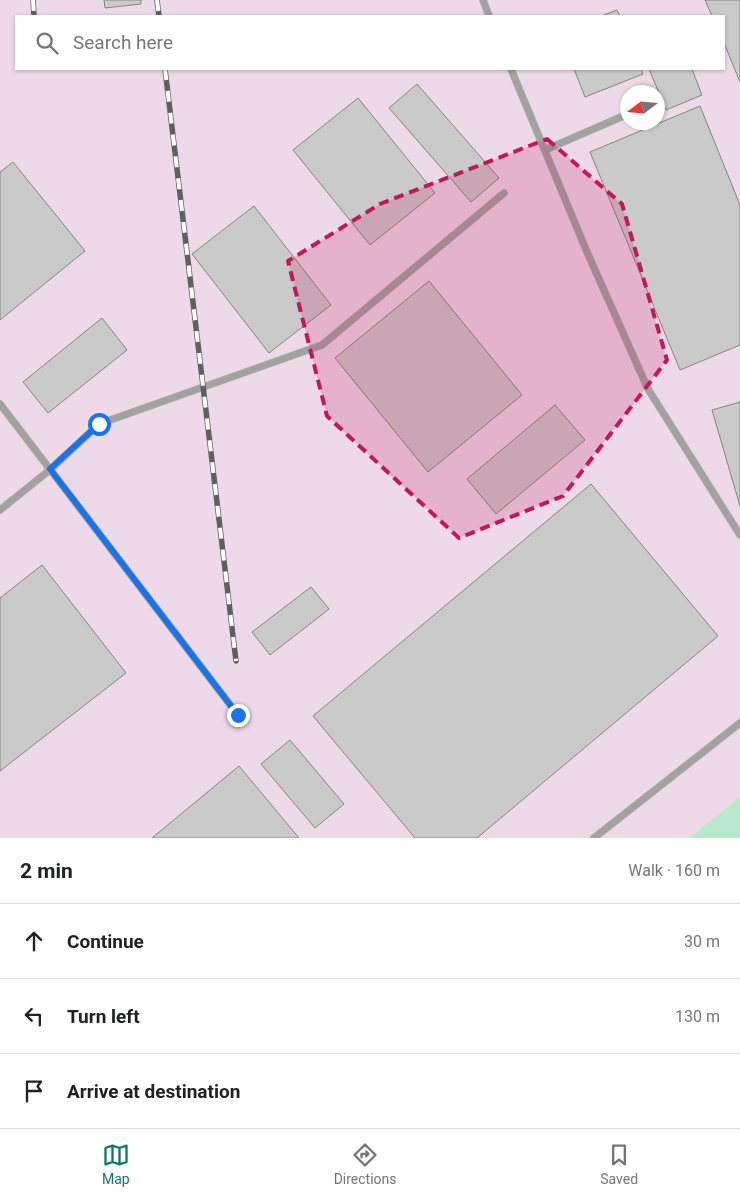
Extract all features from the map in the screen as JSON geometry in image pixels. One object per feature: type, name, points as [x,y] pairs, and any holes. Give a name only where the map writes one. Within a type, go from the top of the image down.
[{"type":"lane","points":[[483,0],[489,15]]},
{"type":"lane","points":[[511,70],[648,389],[740,535]]},
{"type":"lane","points":[[545,150],[620,117]]},
{"type":"lane","points":[[0,510],[50,469],[99,424],[322,345],[504,193]]},
{"type":"lane","points":[[0,404],[238,715]]},
{"type":"lane","points":[[594,838],[740,723]]},
{"type":"highlighted area","points":[[547,139],[622,204],[667,360],[563,496],[459,538],[327,416],[288,261],[380,204]]},
{"type":"shaded area","points":[[0,0],[740,0],[740,797],[689,838],[0,838]]},
{"type":"green space","points":[[740,797],[740,838],[689,838]]},
{"type":"building","points":[[104,0],[141,0],[141,4],[105,8]]},
{"type":"building","points":[[705,0],[740,0],[740,82],[725,45],[725,15],[712,15]]},
{"type":"building","points":[[617,10],[620,15],[604,15]]},
{"type":"building","points":[[574,70],[641,70],[643,74],[585,97]]},
{"type":"building","points":[[649,70],[692,70],[702,95],[666,110],[665,85],[656,85]]},
{"type":"building","points":[[417,84],[499,178],[471,202],[389,108]]},
{"type":"building","points":[[358,98],[435,193],[370,245],[293,150]]},
{"type":"building","points":[[700,106],[740,205],[740,345],[680,370],[590,152],[643,130],[665,130],[665,121]]},
{"type":"building","points":[[13,162],[85,251],[0,320],[0,172]]},
{"type":"building","points":[[254,206],[331,305],[269,353],[192,254]]},
{"type":"building","points":[[429,281],[522,395],[428,472],[335,358]]},
{"type":"building","points":[[102,318],[127,350],[48,413],[23,382]]},
{"type":"building","points":[[740,402],[740,506],[712,410]]},
{"type":"building","points":[[555,405],[585,440],[496,514],[467,479]]},
{"type":"building","points":[[591,484],[718,636],[477,838],[415,838],[313,716]]},
{"type":"building","points":[[42,565],[126,673],[0,771],[0,598]]},
{"type":"building","points":[[311,587],[329,609],[270,655],[252,632]]},
{"type":"building","points":[[290,740],[344,804],[315,828],[261,764]]},
{"type":"building","points":[[239,766],[299,838],[152,838]]},
{"type":"railway","points":[[33,0],[34,15]]},
{"type":"railway","points":[[157,0],[159,15]]},
{"type":"railway","points":[[165,70],[236,661]]},
{"type":"route","points":[[99,424],[50,469],[238,715]]}]
